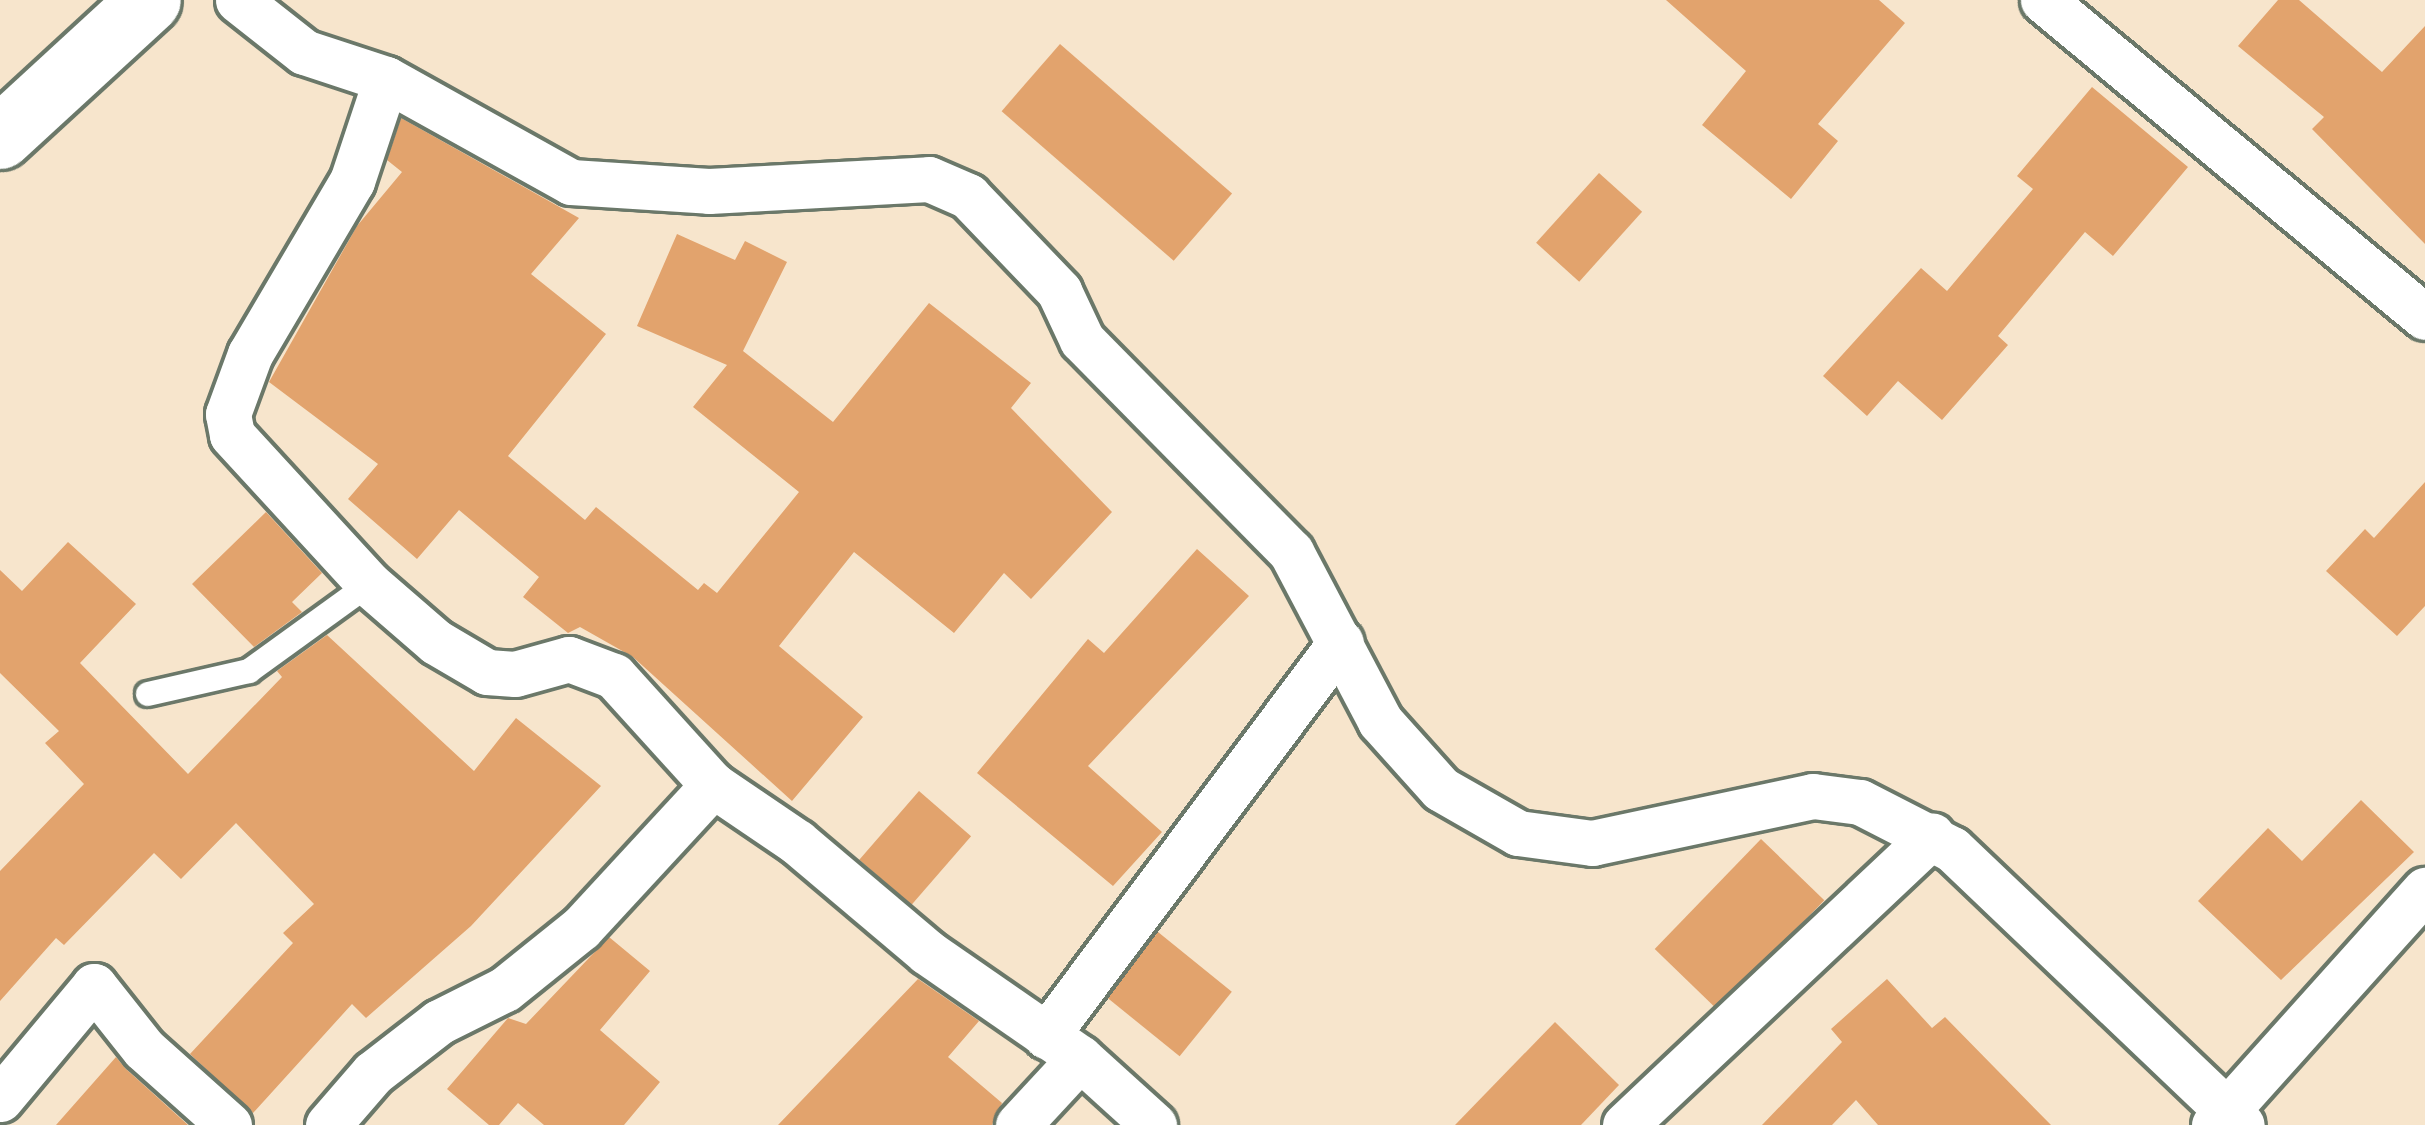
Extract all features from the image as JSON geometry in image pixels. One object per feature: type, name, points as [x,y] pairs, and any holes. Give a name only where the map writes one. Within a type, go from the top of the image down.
[{"type":"main road","points":[[0,137],[149,0]]},
{"type":"street","points":[[238,0],[304,52],[386,80],[571,182],[709,191],[929,179],[968,196],[1059,291],[1082,340],[1292,552],[1380,721],[1441,789],[1518,832],[1592,843],[1813,796],[1860,802],[1932,836],[2228,1120],[2425,890]]},
{"type":"street","points":[[2043,0],[2425,317]]},
{"type":"street","points":[[386,80],[352,181],[250,354],[228,414],[232,434],[369,584],[436,642],[487,671],[590,662],[665,726],[713,785],[1063,1047],[1154,1125]]},
{"type":"street","points":[[1018,1125],[1063,1047],[1341,642]]},
{"type":"street","points":[[328,1125],[373,1073],[422,1035],[505,989],[581,928],[713,785]]},
{"type":"street","points":[[1625,1125],[1932,836]]},
{"type":"street","points":[[0,1099],[94,986],[144,1049],[229,1125]]},
{"type":"lane","points":[[148,694],[249,671],[369,584]]},
{"type":"building","points":[[1666,0],[1879,0],[1905,23],[1818,124],[1838,141],[1791,199],[1702,125],[1746,71]]},
{"type":"building","points":[[2278,0],[2299,0],[2382,72],[2425,26],[2425,244],[2312,129],[2324,117],[2238,46]]},
{"type":"building","points":[[1060,44],[1232,194],[1174,261],[1002,111]]},
{"type":"building","points":[[2092,87],[2188,167],[2113,256],[2085,232],[1998,336],[2008,345],[1942,420],[1898,381],[1867,416],[1823,376],[1921,268],[1947,291],[2033,189],[2017,176]]},
{"type":"building","points":[[401,118],[579,218],[531,274],[606,334],[508,456],[585,520],[596,507],[698,590],[704,583],[717,593],[799,492],[693,407],[727,365],[637,326],[677,234],[735,260],[745,241],[787,262],[743,351],[833,422],[929,303],[1031,383],[1011,408],[1112,512],[1031,599],[1004,573],[954,633],[854,552],[779,646],[863,717],[792,801],[633,657],[580,627],[568,633],[523,597],[539,577],[459,510],[417,559],[348,499],[378,464],[269,382],[357,226],[402,172],[387,160]]},
{"type":"building","points":[[1599,173],[1642,212],[1579,282],[1536,243]]},
{"type":"building","points":[[2425,482],[2425,606],[2397,636],[2326,571],[2365,529],[2374,538]]},
{"type":"building","points":[[266,512],[322,573],[292,602],[302,612],[254,647],[192,584]]},
{"type":"building","points":[[68,542],[136,604],[80,663],[188,774],[282,677],[277,671],[327,635],[474,771],[516,718],[601,786],[471,926],[366,1018],[352,1004],[253,1113],[190,1054],[293,943],[283,933],[314,904],[236,823],[181,879],[154,853],[64,945],[56,938],[0,1001],[0,871],[84,784],[45,743],[59,731],[0,673],[0,570],[22,591]]},
{"type":"building","points":[[1197,549],[1249,596],[1088,766],[1162,832],[1113,886],[977,773],[1088,639],[1104,653]]},
{"type":"building","points":[[919,791],[971,836],[911,905],[859,860]]},
{"type":"building","points":[[2361,800],[2414,852],[2281,980],[2198,901],[2268,828],[2302,861]]},
{"type":"building","points":[[1761,839],[1824,900],[1718,1010],[1655,949]]},
{"type":"building","points":[[1158,932],[1232,992],[1180,1056],[1106,997]]},
{"type":"building","points":[[609,937],[650,971],[600,1030],[660,1082],[624,1125],[544,1125],[518,1103],[499,1125],[489,1125],[447,1089],[508,1018],[526,1024]]},
{"type":"building","points":[[918,979],[979,1021],[948,1057],[1002,1103],[992,1125],[778,1125]]},
{"type":"building","points":[[1887,979],[1932,1028],[1945,1017],[2051,1125],[1878,1125],[1856,1100],[1832,1125],[1762,1125],[1842,1042],[1831,1029]]},
{"type":"building","points":[[1555,1022],[1619,1085],[1581,1125],[1455,1125]]},
{"type":"building","points":[[116,1057],[126,1069],[188,1125],[56,1125]]}]
